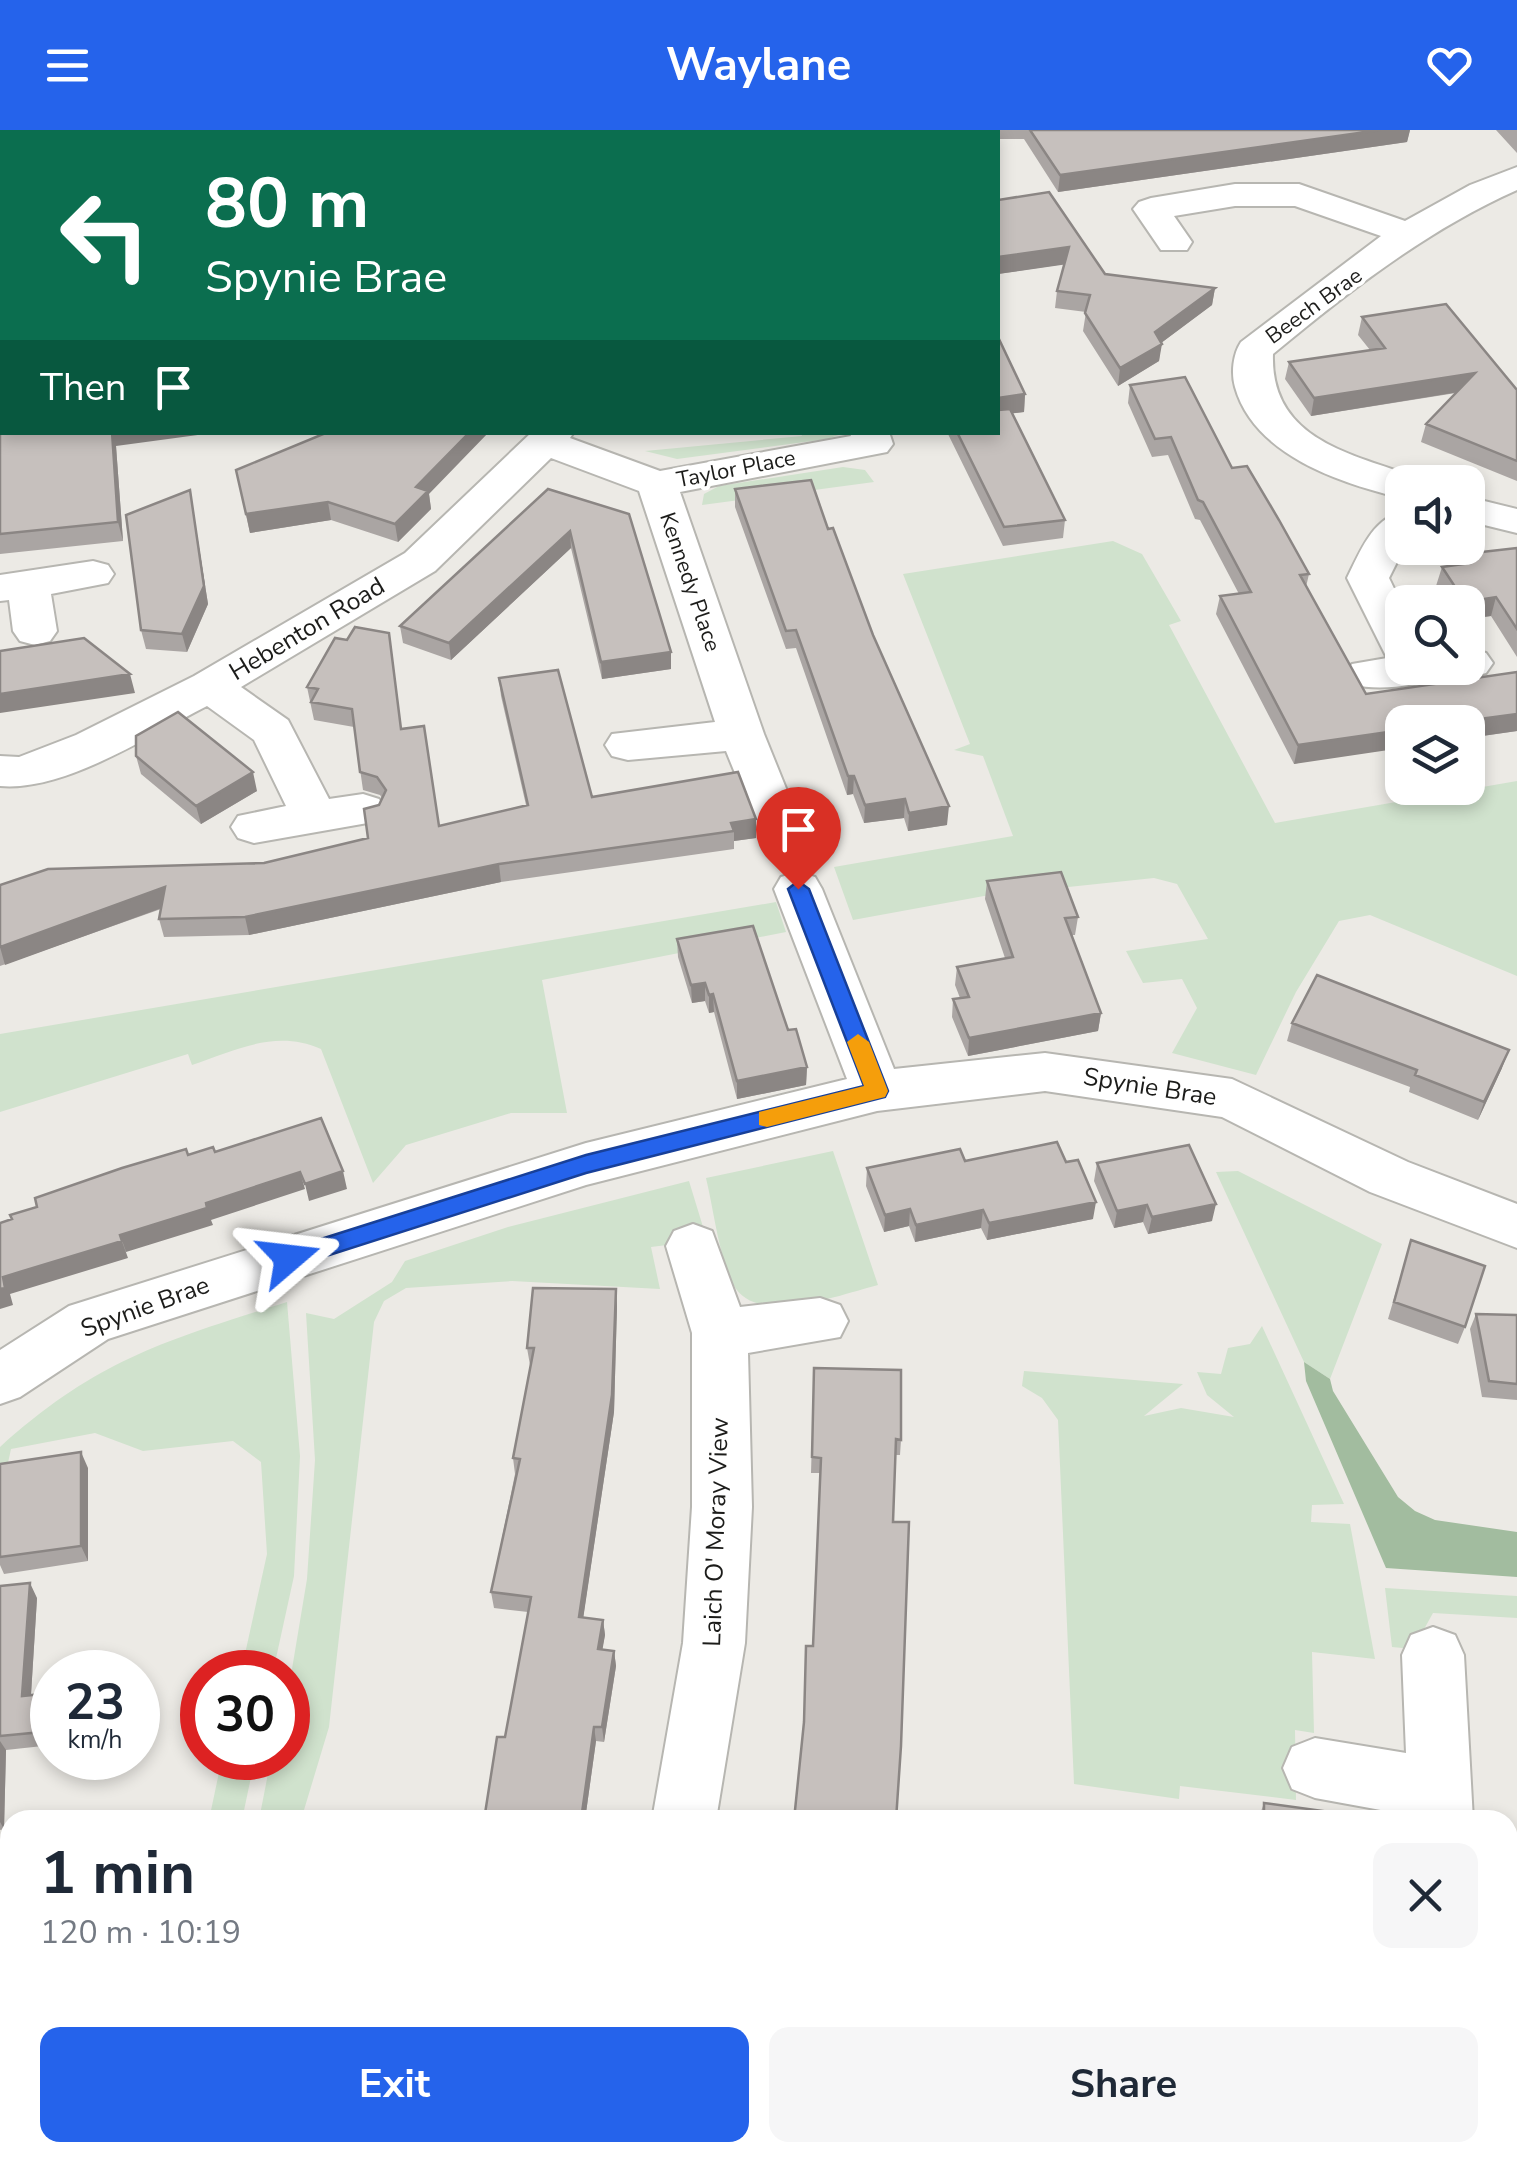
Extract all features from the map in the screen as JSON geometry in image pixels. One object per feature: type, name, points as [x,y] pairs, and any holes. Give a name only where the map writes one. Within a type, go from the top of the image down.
[{"type":"street","name":"Beech Brae","points":[[1385,479],[1314,452],[1276,429],[1255,398],[1249,375],[1254,350],[1411,235],[1490,187],[1517,177]]},
{"type":"street","points":[[1174,242],[1151,209],[1236,194],[1299,195],[1411,235]]},
{"type":"street","name":"Kennedy Place","points":[[551,438],[657,484],[742,734],[781,833]]},
{"type":"street","name":"Hebenton Road","points":[[19,785],[210,686],[420,562],[551,438]]},
{"type":"street","name":"Taylor Place","points":[[657,484],[872,438],[892,482]]},
{"type":"street","points":[[1485,513],[1517,521]]},
{"type":"street","points":[[1385,544],[1368,578],[1385,613]]},
{"type":"street","points":[[35,632],[14,586],[93,574]]},
{"type":"street","points":[[1367,674],[1385,672]]},
{"type":"street","points":[[210,686],[272,731],[315,818]]},
{"type":"street","points":[[628,745],[742,734]]},
{"type":"street","points":[[254,827],[363,810]]},
{"type":"street","points":[[798,889],[877,1091]]},
{"type":"street","name":"Spynie Brae","points":[[0,1380],[90,1322],[586,1164],[877,1091],[1045,1072],[1232,1099],[1389,1177],[1517,1226]]},
{"type":"street","name":"Laich O' Moray View","points":[[686,1810],[714,1644],[722,1507],[720,1333],[694,1246]]},
{"type":"street","points":[[720,1333],[820,1320]]},
{"type":"street","points":[[1314,1768],[1440,1805],[1433,1655]]},
{"type":"green space","points":[[838,435],[677,459],[645,451]]},
{"type":"green space","points":[[843,467],[865,470],[874,482],[702,505],[704,494],[719,486]]},
{"type":"green space","points":[[1113,541],[1142,554],[1181,621],[1169,625],[1275,823],[1385,804],[1485,805],[1485,787],[1517,781],[1517,976],[1370,915],[1339,921],[1296,992],[1256,1075],[1172,1053],[1197,1008],[1182,979],[1143,983],[1126,951],[1208,939],[1177,884],[1154,878],[984,896],[853,920],[834,867],[1013,836],[983,756],[954,750],[970,744],[903,574]]},
{"type":"green space","points":[[776,902],[786,932],[542,980],[567,1113],[511,1113],[406,1145],[373,1183],[321,1049],[304,1043],[256,1044],[192,1065],[188,1054],[0,1112],[0,1034]]},
{"type":"green space","points":[[833,1151],[878,1285],[822,1300],[779,1306],[744,1297],[733,1284],[724,1259],[706,1178]]},
{"type":"green space","points":[[1238,1171],[1382,1244],[1330,1379],[1304,1362],[1216,1172]]},
{"type":"green space","points":[[689,1181],[707,1240],[651,1247],[660,1289],[512,1281],[406,1288],[384,1301],[374,1322],[329,1727],[304,1810],[261,1810],[267,1780],[310,1780],[310,1650],[295,1650],[307,1579],[315,1460],[306,1313],[334,1319],[392,1282],[405,1261],[508,1227]]},
{"type":"green space","points":[[287,1302],[300,1456],[294,1576],[278,1650],[246,1650],[267,1554],[261,1462],[233,1441],[143,1451],[95,1433],[11,1449],[6,1472],[0,1472],[0,1447],[69,1393],[134,1356]]},
{"type":"green space","points":[[1262,1326],[1344,1504],[1312,1505],[1311,1522],[1350,1524],[1375,1659],[1312,1652],[1314,1733],[1295,1730],[1296,1800],[1180,1786],[1179,1799],[1074,1784],[1058,1420],[1042,1398],[1022,1386],[1024,1371],[1183,1384],[1144,1416],[1181,1408],[1234,1417],[1207,1395],[1197,1372],[1221,1374],[1228,1348],[1250,1344]]},
{"type":"green space","points":[[1304,1362],[1330,1379],[1333,1391],[1398,1497],[1415,1511],[1435,1520],[1517,1532],[1517,1577],[1386,1568],[1306,1381]]},
{"type":"green space","points":[[1385,1588],[1517,1596],[1517,1618],[1433,1613],[1413,1649],[1392,1647]]},
{"type":"green space","points":[[217,1780],[250,1780],[244,1810],[211,1810]]},
{"type":"building","points":[[1030,130],[1380,130],[1060,175]]},
{"type":"building","points":[[1049,192],[1105,274],[1215,288],[1155,332],[1162,344],[1120,368],[1085,313],[1090,295],[1057,291],[1069,247],[1000,257],[1000,200]]},
{"type":"building","points":[[1446,304],[1517,390],[1517,461],[1426,424],[1475,373],[1314,398],[1289,362],[1385,348],[1362,317]]},
{"type":"building","points":[[1000,341],[1025,394],[1000,398]]},
{"type":"building","points":[[1185,377],[1232,468],[1247,466],[1279,520],[1309,574],[1300,575],[1366,694],[1428,685],[1485,685],[1485,677],[1517,672],[1517,714],[1485,718],[1485,705],[1385,705],[1385,732],[1298,745],[1220,596],[1251,592],[1203,502],[1198,500],[1171,437],[1155,439],[1130,385]]},
{"type":"building","points":[[1010,409],[1065,520],[1004,527],[958,435],[1000,435],[1000,410]]},
{"type":"building","points":[[0,435],[112,435],[118,522],[0,534]]},
{"type":"building","points":[[321,435],[467,435],[416,487],[428,491],[395,524],[328,502],[246,514],[236,470]]},
{"type":"building","points":[[811,480],[828,529],[833,528],[873,635],[949,806],[909,813],[905,799],[865,805],[854,776],[848,776],[796,630],[786,631],[735,489]]},
{"type":"building","points":[[548,489],[629,514],[671,652],[601,662],[570,531],[449,643],[400,626]]},
{"type":"building","points":[[190,490],[204,586],[182,634],[141,630],[126,515]]},
{"type":"building","points":[[1517,548],[1517,629],[1496,597],[1485,599],[1485,585],[1454,585],[1442,567],[1485,565],[1485,552]]},
{"type":"building","points":[[355,627],[389,633],[401,729],[424,726],[439,826],[528,805],[499,678],[558,670],[592,797],[738,772],[756,819],[731,823],[734,831],[499,864],[245,917],[159,919],[165,887],[0,947],[0,885],[48,869],[264,863],[368,838],[364,809],[379,805],[386,790],[377,777],[360,772],[352,709],[311,702],[318,689],[307,687],[335,638],[347,640]]},
{"type":"building","points":[[84,638],[130,674],[0,694],[0,651]]},
{"type":"building","points":[[178,712],[253,772],[196,806],[136,756],[136,736]]},
{"type":"building","points":[[1061,872],[1078,917],[1065,918],[1101,1013],[969,1038],[953,999],[969,997],[957,967],[1013,957],[987,881]]},
{"type":"building","points":[[753,926],[788,1030],[796,1029],[807,1067],[737,1081],[713,994],[709,995],[705,983],[691,985],[677,939]]},
{"type":"building","points":[[1317,975],[1509,1050],[1484,1102],[1415,1075],[1417,1070],[1292,1023]]},
{"type":"building","points":[[321,1118],[343,1171],[305,1184],[300,1172],[206,1203],[207,1208],[120,1235],[122,1241],[3,1277],[5,1288],[0,1289],[0,1223],[12,1219],[10,1215],[37,1207],[35,1198],[186,1149],[188,1155],[213,1147],[215,1152]]},
{"type":"building","points":[[1057,1142],[1066,1162],[1078,1160],[1096,1202],[989,1223],[983,1210],[916,1225],[910,1209],[885,1215],[867,1168],[960,1149],[965,1161]]},
{"type":"building","points":[[1189,1145],[1216,1204],[1152,1217],[1147,1205],[1117,1211],[1097,1163]]},
{"type":"building","points":[[1411,1240],[1485,1266],[1465,1327],[1394,1302]]},
{"type":"building","points":[[533,1288],[616,1289],[612,1395],[579,1617],[603,1620],[598,1649],[614,1651],[602,1727],[594,1727],[582,1810],[486,1810],[497,1737],[505,1737],[531,1597],[491,1592],[520,1459],[513,1458],[534,1348],[527,1348]]},
{"type":"building","points":[[1476,1314],[1517,1315],[1517,1384],[1489,1381]]},
{"type":"building","points":[[814,1368],[901,1370],[901,1440],[896,1439],[893,1522],[909,1522],[897,1810],[795,1810],[804,1722],[806,1646],[813,1646],[821,1458],[812,1457]]},
{"type":"building","points":[[81,1452],[81,1546],[0,1557],[0,1464]]},
{"type":"building","points":[[30,1583],[22,1696],[30,1695],[30,1733],[0,1736],[0,1586]]},
{"type":"building","points":[[1264,1803],[1316,1810],[1264,1810]]},
{"type":"slow traffic","points":[[767,1119],[877,1091],[858,1042]]},
{"type":"route","points":[[289,1258],[586,1164],[877,1091],[798,889]]}]
